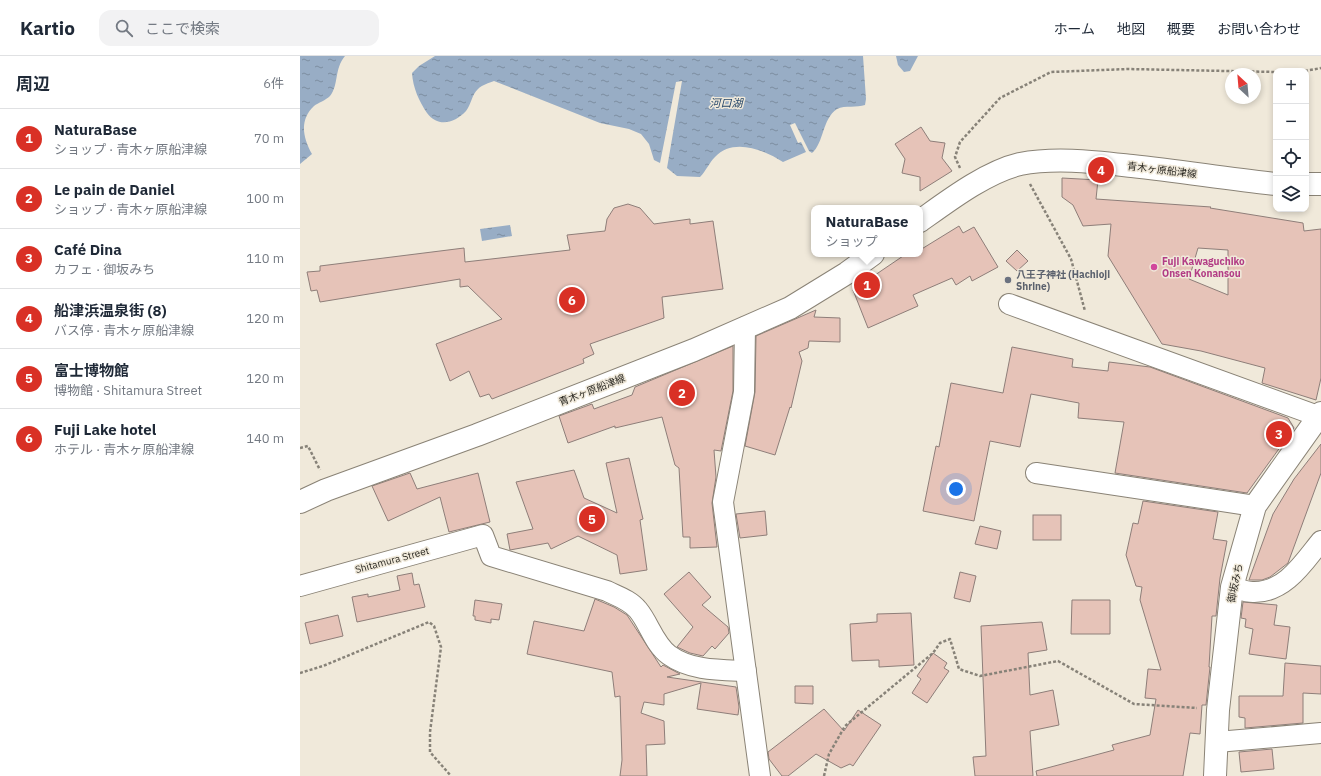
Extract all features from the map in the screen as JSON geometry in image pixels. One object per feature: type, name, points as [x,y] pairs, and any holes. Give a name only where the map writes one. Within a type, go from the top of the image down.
[{"type":"main road","name":"青木ヶ原船津線","points":[[923,219],[951,199],[994,174],[1019,165],[1042,162],[1089,161],[1273,184]]},
{"type":"main road","points":[[1309,184],[1321,184]]},
{"type":"main road","name":"青木ヶ原船津線","points":[[300,502],[326,490],[477,435],[694,350],[790,308],[847,273],[869,257]]},
{"type":"main road","name":"御坂みち","points":[[1215,776],[1218,710],[1232,587],[1255,506],[1320,415]]},
{"type":"street","points":[[1009,304],[1320,415]]},
{"type":"street","points":[[745,328],[744,392],[724,502],[760,776]]},
{"type":"street","points":[[1036,473],[1255,506]]},
{"type":"street","name":"Shitamura Street","points":[[300,586],[483,535],[491,556],[607,591],[623,598],[638,609],[656,640],[669,655],[700,669],[746,671]]},
{"type":"street","points":[[1232,587],[1253,592],[1272,590],[1282,584],[1300,566],[1321,541]]},
{"type":"street","points":[[1217,742],[1321,733]]},
{"type":"path","points":[[1309,70],[1321,68]]},
{"type":"path","points":[[962,174],[955,157],[960,142],[1000,98],[1051,72],[1128,69],[1273,72]]},
{"type":"path","points":[[1019,165],[1071,259],[1091,334]]},
{"type":"path","points":[[300,448],[308,446],[321,471]]},
{"type":"path","points":[[300,674],[429,622],[434,626],[442,647],[430,732],[430,752],[451,776]]},
{"type":"path","points":[[824,776],[829,754],[845,726],[933,653],[940,643],[950,639],[959,669],[980,676],[1058,661],[1134,704],[1218,710]]},
{"type":"water","points":[[300,56],[345,56],[339,66],[333,92],[330,96],[314,106],[306,116],[304,128],[306,141],[312,154],[300,164]]},
{"type":"water","name":"河口湖","points":[[435,56],[863,56],[866,99],[865,105],[840,108],[832,113],[828,119],[816,149],[812,153],[809,151],[795,123],[790,125],[798,143],[801,142],[806,152],[783,162],[758,150],[740,147],[731,148],[722,151],[715,157],[700,177],[677,176],[667,168],[682,81],[676,82],[660,163],[654,160],[649,144],[641,134],[629,129],[600,123],[494,81],[478,89],[466,111],[462,115],[452,121],[436,121],[427,113],[419,99],[415,89],[412,73],[419,66]]},
{"type":"water","points":[[896,56],[918,56],[910,71],[904,72],[898,65]]},
{"type":"water","points":[[510,225],[512,236],[482,241],[480,229]]},
{"type":"building","points":[[921,127],[930,141],[945,143],[942,158],[952,171],[920,191],[920,177],[902,173],[905,159],[895,144]]},
{"type":"building","points":[[1062,178],[1098,180],[1096,199],[1211,207],[1210,208],[1303,223],[1304,231],[1321,229],[1321,378],[1316,400],[1262,383],[1265,368],[1201,351],[1162,344],[1108,256],[1111,224],[1083,226],[1073,205],[1062,197]],"holes":[[[1198,248],[1228,250],[1228,295],[1189,279]]]},
{"type":"building","points":[[628,204],[640,208],[654,224],[690,219],[690,224],[713,221],[723,289],[662,297],[664,318],[590,344],[594,354],[583,359],[584,363],[492,399],[489,394],[480,397],[469,371],[450,381],[436,344],[502,319],[468,286],[460,287],[460,279],[320,302],[317,290],[311,291],[307,272],[320,271],[320,266],[464,248],[465,262],[570,250],[567,235],[605,231],[607,219],[614,208]]},
{"type":"building","points":[[959,226],[963,233],[974,227],[998,267],[972,281],[970,276],[956,285],[952,278],[913,295],[918,306],[868,328],[853,290],[902,257],[923,257],[923,248]]},
{"type":"building","points":[[1017,250],[1028,261],[1017,271],[1006,261]]},
{"type":"building","points":[[816,310],[814,317],[840,318],[840,342],[809,341],[808,348],[799,352],[802,361],[791,408],[790,407],[775,455],[745,446],[755,392],[756,336]]},
{"type":"building","points":[[733,346],[733,391],[721,451],[714,450],[716,477],[712,503],[717,547],[690,548],[690,537],[683,537],[679,468],[675,465],[662,417],[615,428],[615,426],[568,443],[559,416],[592,404],[594,409],[632,395],[635,387]]},
{"type":"building","points":[[1012,347],[1073,359],[1072,367],[1108,371],[1109,362],[1150,367],[1288,418],[1294,428],[1247,493],[1115,473],[1124,422],[1078,418],[1079,403],[1031,394],[1020,447],[990,441],[974,521],[923,511],[936,446],[939,447],[951,383],[1003,393]]},
{"type":"building","points":[[1321,444],[1321,473],[1288,563],[1270,577],[1262,580],[1249,580],[1273,514],[1294,479]]},
{"type":"building","points":[[629,458],[643,519],[640,520],[647,570],[620,574],[617,555],[578,536],[551,549],[548,543],[510,550],[507,534],[533,529],[516,482],[574,470],[584,498],[617,513],[606,463]]},
{"type":"building","points":[[410,473],[417,489],[478,473],[490,522],[449,532],[440,497],[388,521],[372,486]]},
{"type":"building","points":[[1143,501],[1218,512],[1213,539],[1227,541],[1220,578],[1216,616],[1212,616],[1210,667],[1206,705],[1202,705],[1200,734],[1190,733],[1183,776],[1037,776],[1036,771],[1114,750],[1112,745],[1150,735],[1156,699],[1145,698],[1148,669],[1161,670],[1140,600],[1142,587],[1136,586],[1126,555],[1133,523],[1138,524]]},
{"type":"building","points":[[765,511],[767,535],[740,538],[736,514]]},
{"type":"building","points":[[1033,515],[1061,515],[1061,540],[1033,540]]},
{"type":"building","points":[[980,526],[1001,531],[997,549],[975,544]]},
{"type":"building","points":[[689,572],[711,597],[702,605],[728,627],[729,633],[715,649],[712,646],[703,656],[690,653],[677,647],[693,627],[664,594]]},
{"type":"building","points":[[960,572],[976,576],[970,602],[954,598]]},
{"type":"building","points":[[412,573],[414,585],[419,584],[425,607],[357,622],[352,597],[368,594],[368,597],[400,590],[397,576]]},
{"type":"building","points":[[595,599],[614,607],[627,615],[661,667],[663,665],[680,674],[667,677],[736,687],[739,707],[738,715],[697,709],[701,683],[664,694],[664,705],[644,702],[641,713],[664,721],[665,744],[646,745],[647,776],[620,776],[622,760],[620,696],[615,697],[612,672],[527,654],[534,621],[584,631]]},
{"type":"building","points":[[475,600],[502,604],[499,620],[491,619],[491,623],[475,620],[475,616],[473,616]]},
{"type":"building","points":[[1072,600],[1110,600],[1110,634],[1071,634]]},
{"type":"building","points":[[1243,602],[1277,605],[1274,625],[1290,627],[1286,659],[1249,654],[1253,629],[1245,627],[1246,619],[1241,618]]},
{"type":"building","points":[[911,613],[914,665],[879,667],[879,660],[852,661],[850,624],[877,622],[877,614]]},
{"type":"building","points":[[338,615],[343,636],[310,644],[305,623]]},
{"type":"building","points":[[1042,622],[1047,650],[1028,653],[1030,695],[1053,690],[1059,725],[1030,731],[1033,776],[975,776],[973,757],[986,756],[981,626]]},
{"type":"building","points":[[933,653],[947,663],[944,668],[949,671],[927,703],[912,693],[921,679],[917,676]]},
{"type":"building","points":[[1285,663],[1321,666],[1321,694],[1303,693],[1303,723],[1245,728],[1245,718],[1239,717],[1239,696],[1283,696]]},
{"type":"building","points":[[795,686],[813,686],[813,704],[795,703]]},
{"type":"building","points":[[824,709],[844,731],[858,710],[881,725],[853,766],[850,764],[841,768],[816,754],[788,776],[782,776],[769,759],[768,752]]},
{"type":"building","points":[[1272,749],[1274,769],[1241,772],[1239,752]]},
{"type":"place","name":"船津浜温泉街 (8)","points":[[1101,170]]},
{"type":"place","name":"Fuji Kawaguchiko Onsen Konansou","points":[[1154,267]]},
{"type":"place","name":"八王子神社 (Hachioji Shrine)","points":[[1008,280]]},
{"type":"place","name":"NaturaBase","points":[[867,285]]},
{"type":"place","name":"Fuji Lake hotel","points":[[572,300]]},
{"type":"place","name":"Le pain de Daniel","points":[[682,393]]},
{"type":"place","name":"Café Dina","points":[[1279,434]]},
{"type":"place","name":"富士博物館","points":[[592,519]]}]
